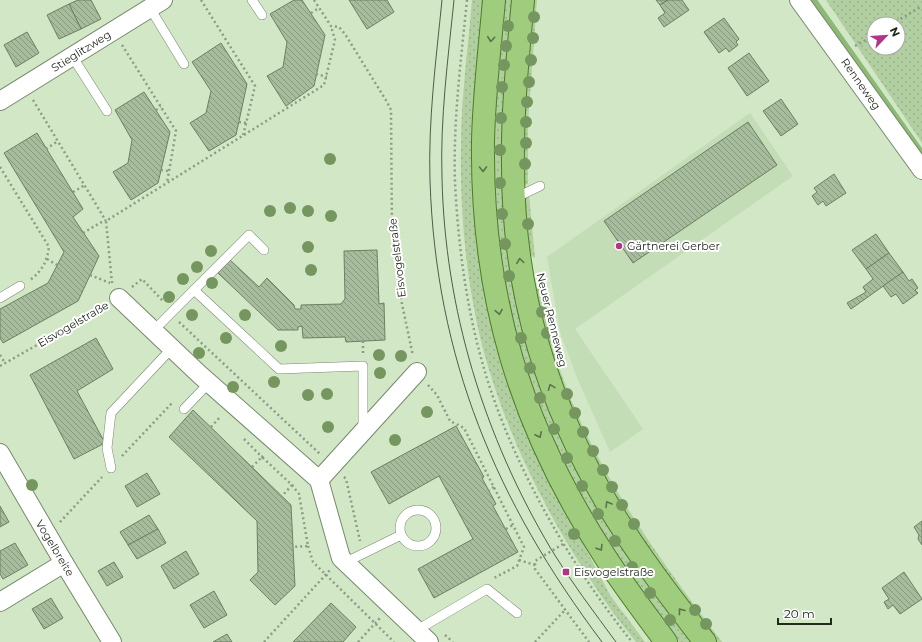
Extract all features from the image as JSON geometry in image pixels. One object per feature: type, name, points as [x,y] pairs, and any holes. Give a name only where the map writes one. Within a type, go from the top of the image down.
[{"type":"main road","points":[[494,0],[484,107],[484,185],[492,271],[507,348],[532,420],[573,503],[604,555],[666,642]]},
{"type":"main road","name":"Neuer Renneweg","points":[[523,0],[514,122],[514,198],[519,254],[530,317],[544,368],[557,403],[577,445],[614,515],[657,580],[704,642]]},
{"type":"street","name":"Renneweg","points":[[799,0],[922,170]]},
{"type":"street","name":"Stieglitzweg","points":[[0,101],[156,4]]},
{"type":"street","name":"Eisvogelstraße","points":[[119,298],[209,383],[319,480]]},
{"type":"street","points":[[417,372],[319,480],[344,560],[423,636]]},
{"type":"street","name":"Vogelbreite","points":[[0,453],[112,642]]},
{"type":"street","points":[[0,602],[64,563]]},
{"type":"lane","points":[[252,0],[262,15]]},
{"type":"lane","points":[[156,4],[184,64]]},
{"type":"lane","points":[[72,56],[107,111]]},
{"type":"lane","points":[[514,198],[540,186]]},
{"type":"lane","points":[[153,331],[249,235],[264,250]]},
{"type":"lane","points":[[0,298],[20,286]]},
{"type":"lane","points":[[194,290],[279,369],[363,366],[363,431]]},
{"type":"lane","points":[[111,468],[107,448],[111,413],[172,348]]},
{"type":"lane","points":[[184,409],[209,383]]},
{"type":"lane","points":[[420,510],[431,515],[434,521],[436,533],[428,543],[416,546],[410,544],[401,535],[401,523],[408,513],[420,510]]},
{"type":"lane","points":[[344,560],[401,535]]},
{"type":"lane","points":[[423,636],[487,589],[517,614]]},
{"type":"path","points":[[201,0],[255,86],[243,136]]},
{"type":"path","name":"Eisvogelstraße","points":[[314,0],[331,26],[336,26],[341,29],[387,102],[390,110],[392,237],[407,332],[417,372]]},
{"type":"path","points":[[905,16],[922,6]]},
{"type":"path","points":[[311,13],[319,8]]},
{"type":"path","points":[[84,232],[167,183],[325,84],[335,40],[331,26]]},
{"type":"path","points":[[114,31],[176,131],[167,183]]},
{"type":"path","points":[[857,45],[866,40]]},
{"type":"path","points":[[233,61],[237,58]]},
{"type":"path","points":[[316,74],[327,77]]},
{"type":"path","points":[[25,86],[106,220],[112,284],[90,276]]},
{"type":"path","points":[[156,110],[161,107]]},
{"type":"path","points":[[239,122],[246,123]]},
{"type":"path","points":[[46,149],[58,141]]},
{"type":"path","points":[[0,167],[49,247],[47,259],[41,271],[20,286]]},
{"type":"path","points":[[161,170],[169,171]]},
{"type":"path","points":[[73,192],[85,185]]},
{"type":"path","points":[[47,259],[57,265]]},
{"type":"path","name":"Eisvogelstraße","points":[[0,366],[119,298]]},
{"type":"path","points":[[0,355],[5,363]]},
{"type":"path","points":[[417,372],[436,395],[450,421],[464,428],[524,547],[517,566],[493,579]]},
{"type":"path","points":[[211,427],[220,416]]},
{"type":"path","points":[[471,453],[475,450]]},
{"type":"path","points":[[252,467],[262,457],[292,485],[299,494],[312,562],[394,642]]},
{"type":"path","points":[[282,496],[292,485]]},
{"type":"path","points":[[488,491],[494,487]]},
{"type":"path","points":[[506,529],[513,525]]},
{"type":"path","points":[[560,538],[613,618],[632,642]]},
{"type":"path","points":[[563,544],[535,561],[535,569],[589,642]]},
{"type":"path","points":[[293,547],[308,546]]},
{"type":"path","points":[[264,642],[325,575],[344,560]]},
{"type":"path","points":[[519,560],[535,565]]},
{"type":"path","points":[[358,642],[374,623],[392,607]]},
{"type":"path","points":[[536,642],[565,610]]},
{"type":"shaded area","points":[[472,0],[485,0],[479,252],[498,354],[516,406],[573,524],[610,595],[645,642],[636,642],[582,568],[558,527],[535,484],[515,441],[498,396],[484,352],[474,308],[468,268],[463,228],[461,187],[462,110]]},
{"type":"shaded area","points":[[505,0],[514,0],[523,325],[692,642],[679,642],[631,575],[588,506],[550,433],[519,352],[502,265],[496,214],[494,179],[495,112]]},
{"type":"shaded area","points":[[533,0],[537,0],[528,123],[528,184],[524,185],[524,107]]},
{"type":"shaded area","points":[[826,0],[922,0],[922,143]]},
{"type":"shaded area","points":[[750,113],[793,176],[575,329],[643,429],[610,452],[578,380],[560,332],[547,257]]},
{"type":"shaded area","points":[[529,195],[535,258],[529,254],[524,199]]},
{"type":"shaded area","points":[[539,287],[547,326],[558,364],[572,402],[589,439],[628,509],[674,577],[722,642],[716,642],[645,547],[597,465],[557,377],[535,291]]},
{"type":"building","points":[[78,0],[91,0],[101,19],[81,29],[69,4]]},
{"type":"building","points":[[294,0],[302,0],[325,35],[314,86],[286,106],[267,76],[283,67],[287,42],[270,14]]},
{"type":"building","points":[[349,0],[387,0],[394,12],[367,29]]},
{"type":"building","points":[[656,0],[668,0],[660,5]]},
{"type":"building","points":[[668,0],[682,0],[689,10],[664,27],[658,18],[665,13],[660,5]]},
{"type":"building","points":[[69,4],[81,29],[59,39],[47,15]]},
{"type":"building","points":[[724,18],[739,39],[736,42],[738,45],[729,52],[726,48],[719,53],[704,32]]},
{"type":"building","points":[[27,32],[39,53],[16,67],[4,45]]},
{"type":"building","points":[[221,43],[247,84],[236,135],[209,151],[190,123],[206,113],[211,91],[192,62]]},
{"type":"building","points":[[749,53],[769,81],[747,96],[728,68]]},
{"type":"building","points":[[144,92],[170,132],[158,183],[131,200],[113,172],[128,163],[132,140],[115,110]]},
{"type":"building","points":[[781,99],[798,124],[781,136],[763,111]]},
{"type":"building","points":[[748,122],[777,165],[633,263],[604,221]]},
{"type":"building","points":[[37,133],[83,209],[73,217],[99,256],[78,301],[3,343],[0,338],[0,309],[48,283],[64,252],[4,153]]},
{"type":"building","points":[[834,174],[846,193],[826,206],[823,201],[818,205],[812,196],[817,192],[814,188]]},
{"type":"building","points":[[876,234],[889,253],[866,269],[852,250]]},
{"type":"building","points":[[377,250],[379,304],[384,303],[385,340],[346,342],[345,337],[303,338],[302,326],[298,327],[298,330],[278,330],[218,273],[230,260],[259,287],[267,278],[294,305],[295,309],[301,309],[301,305],[341,304],[345,299],[344,251]]},
{"type":"building","points":[[889,253],[903,272],[851,309],[847,303],[866,292],[863,287],[873,279],[866,269]]},
{"type":"building","points":[[903,272],[909,281],[912,279],[918,288],[915,290],[918,293],[903,304],[896,294],[891,297],[883,286]]},
{"type":"building","points":[[96,338],[113,369],[77,391],[105,443],[74,459],[30,375]]},
{"type":"building","points":[[193,410],[291,505],[295,586],[275,605],[250,580],[258,572],[257,521],[169,437]]},
{"type":"building","points":[[456,426],[484,477],[482,478],[496,504],[493,506],[518,552],[434,598],[418,569],[473,539],[439,476],[389,504],[371,472]]},
{"type":"building","points":[[147,473],[160,494],[137,507],[125,486]]},
{"type":"building","points":[[0,506],[9,522],[0,527]]},
{"type":"building","points":[[149,515],[158,529],[128,545],[120,532]]},
{"type":"building","points":[[922,521],[922,545],[918,539],[919,535],[914,527]]},
{"type":"building","points":[[158,529],[166,543],[137,559],[128,545]]},
{"type":"building","points":[[15,543],[28,565],[3,579],[0,574],[0,551]]},
{"type":"building","points":[[186,551],[199,574],[174,589],[161,566]]},
{"type":"building","points":[[114,562],[123,577],[107,586],[98,571]]},
{"type":"building","points":[[904,572],[922,599],[900,614],[893,605],[888,609],[884,602],[889,599],[882,588]]},
{"type":"building","points":[[214,591],[227,615],[204,628],[190,605]]},
{"type":"building","points":[[51,598],[63,618],[44,629],[32,609]]},
{"type":"building","points":[[331,603],[356,627],[343,642],[293,642]]},
{"type":"building","points":[[227,634],[232,642],[213,642]]},
{"type":"waterway","points":[[814,0],[922,153]]},
{"type":"tram line","points":[[442,0],[431,113],[430,181],[435,246],[444,308],[459,368],[478,425],[503,481],[531,536],[564,589],[602,642]]},
{"type":"tram line","points":[[454,0],[443,111],[442,178],[445,227],[451,276],[460,324],[472,371],[488,417],[506,462],[527,506],[551,549],[583,597],[616,642]]},
{"type":"place","name":"Gärtnerei Gerber","points":[[619,246]]},
{"type":"place","name":"Eisvogelstraße","points":[[566,572]]}]
